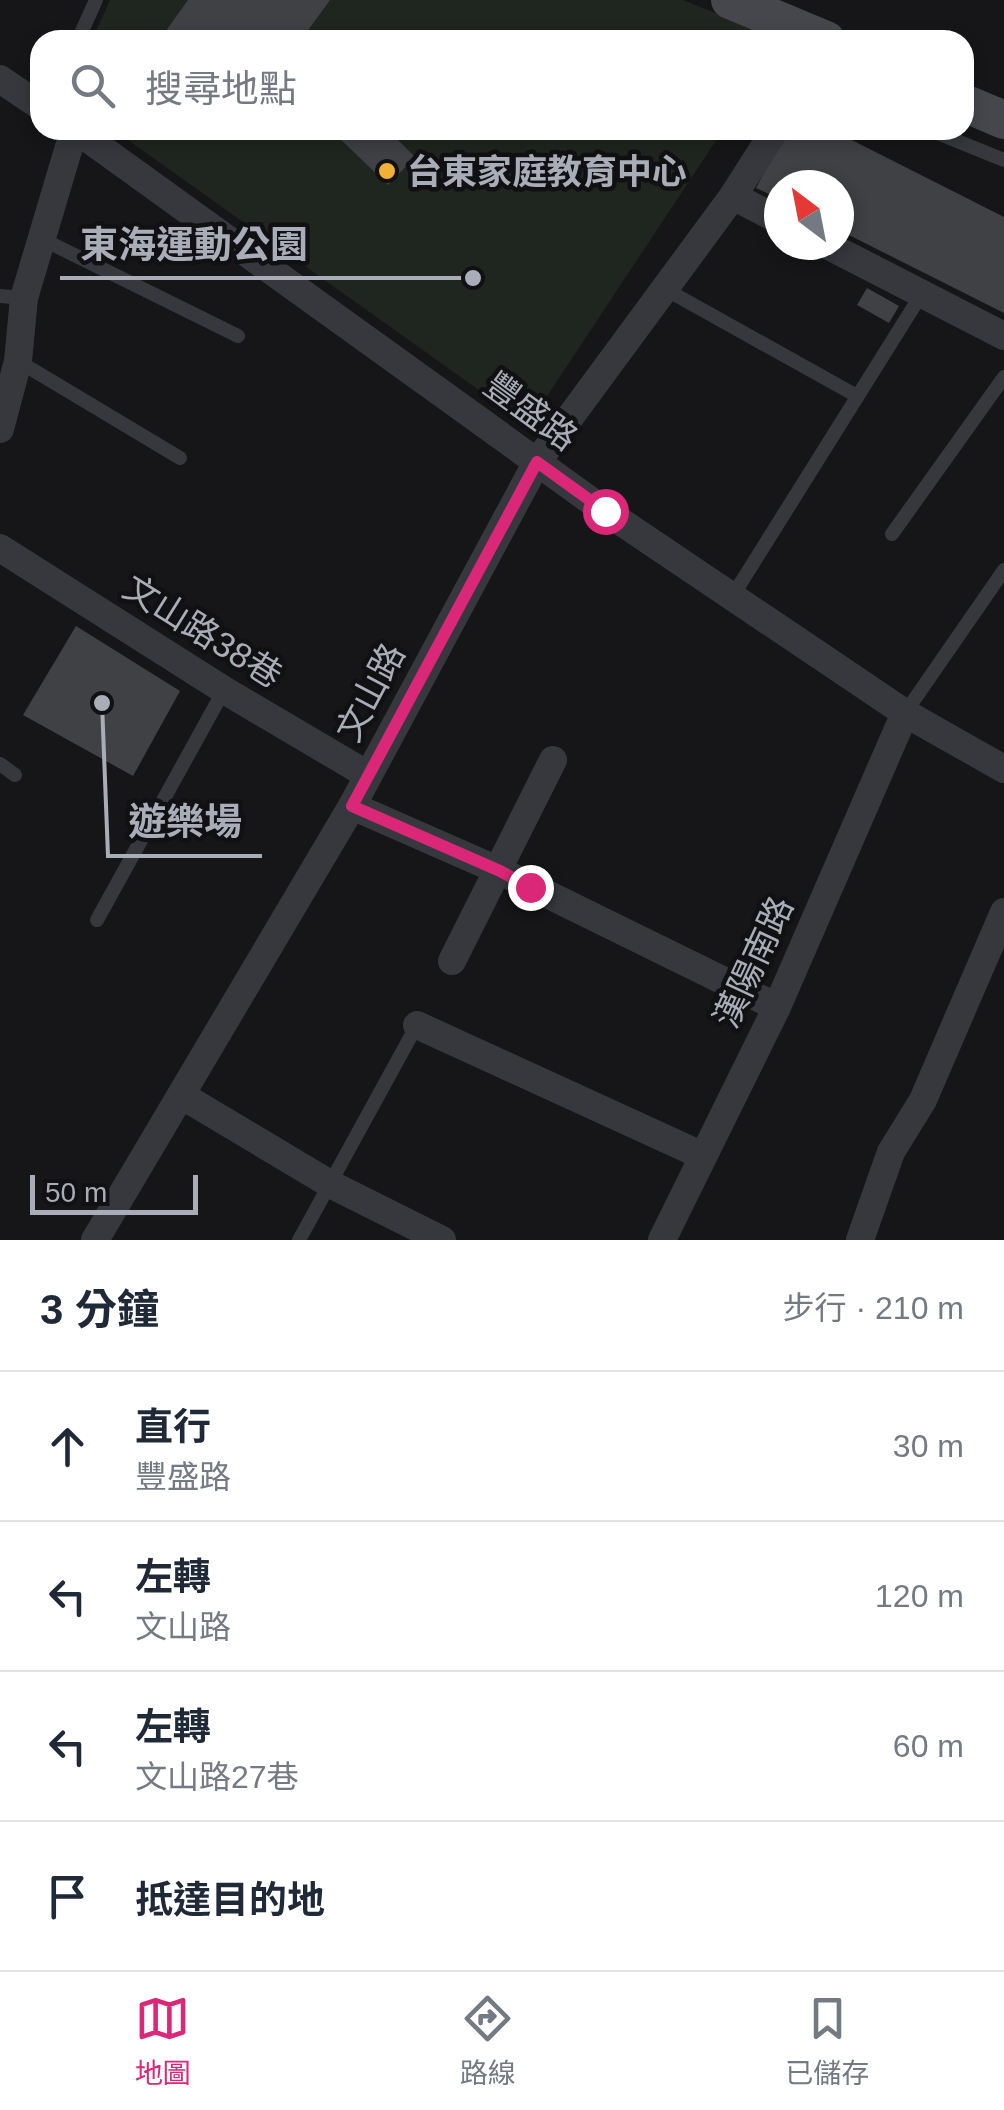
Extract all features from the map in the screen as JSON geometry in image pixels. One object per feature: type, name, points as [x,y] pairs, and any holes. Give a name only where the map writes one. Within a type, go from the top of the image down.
[{"type":"street","points":[[730,0],[802,30]]},
{"type":"street","points":[[0,79],[30,99]]},
{"type":"street","points":[[974,108],[1004,120]]},
{"type":"street","points":[[0,429],[18,361],[12,297],[42,239],[72,140]]},
{"type":"street","name":"豐盛路","points":[[89,140],[732,597],[905,713],[1004,769]]},
{"type":"street","name":"文山路","points":[[95,1240],[352,806],[537,462],[733,196],[768,140]]},
{"type":"street","points":[[733,196],[764,212]]},
{"type":"street","points":[[854,259],[1004,336]]},
{"type":"street","name":"文山路38巷","points":[[0,548],[368,776]]},
{"type":"street","name":"漢陽南路","points":[[662,1240],[776,1007],[905,713]]},
{"type":"street","points":[[452,960],[553,760]]},
{"type":"street","points":[[352,806],[500,871],[776,1007]]},
{"type":"street","points":[[860,1240],[891,1152],[923,1100],[1004,912]]},
{"type":"street","points":[[416,1026],[702,1155]]},
{"type":"street","points":[[181,1094],[330,1184],[442,1240]]},
{"type":"lane","points":[[82,30],[96,0]]},
{"type":"lane","points":[[955,140],[1004,160]]},
{"type":"lane","points":[[42,239],[238,336]]},
{"type":"lane","points":[[665,289],[857,396]]},
{"type":"lane","points":[[732,597],[921,294]]},
{"type":"lane","points":[[18,361],[180,458]]},
{"type":"lane","points":[[892,534],[1004,377]]},
{"type":"lane","points":[[905,713],[1004,570]]},
{"type":"lane","points":[[97,920],[224,690]]},
{"type":"lane","points":[[0,764],[14,774]]},
{"type":"lane","points":[[299,1240],[416,1026]]},
{"type":"shaded area","points":[[110,0],[683,0],[757,30],[96,30]]},
{"type":"shaded area","points":[[128,140],[716,140],[528,425]]},
{"type":"building","points":[[188,0],[330,0],[308,30],[167,30]]},
{"type":"building","name":"台東家庭教育中心","points":[[341,140],[398,140],[415,157],[388,185]]},
{"type":"building","points":[[781,140],[852,140],[1004,217],[1004,313],[854,238],[854,170],[765,170]]},
{"type":"building","points":[[764,173],[764,192],[756,188]]},
{"type":"building","points":[[867,288],[899,306],[889,323],[857,305]]},
{"type":"building","points":[[76,626],[180,691],[133,776],[23,715]]},
{"type":"place","name":"台東家庭教育中心","points":[[387,171]]},
{"type":"place","name":"東海運動公園","points":[[473,278]]},
{"type":"place","name":"遊樂場","points":[[102,703]]},
{"type":"route","points":[[530,887],[352,806],[537,462],[605,511]]}]
